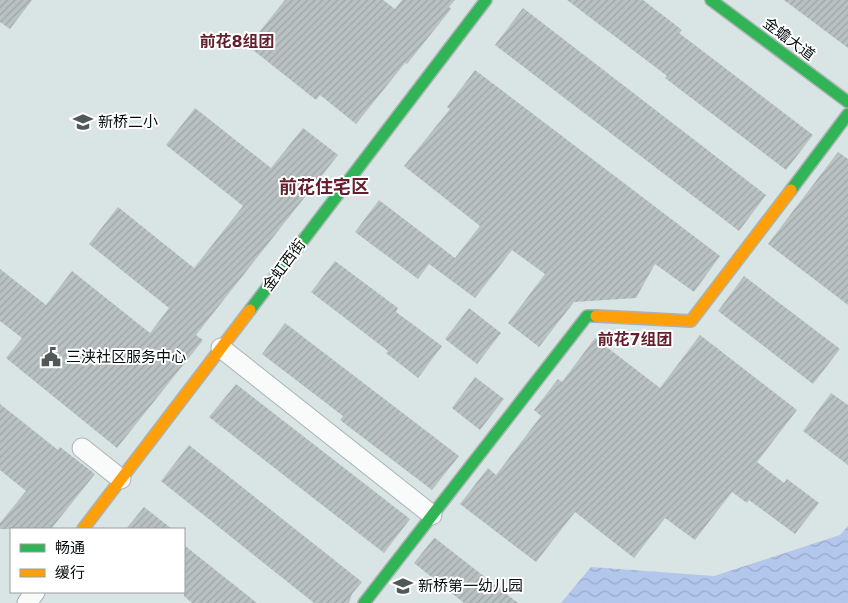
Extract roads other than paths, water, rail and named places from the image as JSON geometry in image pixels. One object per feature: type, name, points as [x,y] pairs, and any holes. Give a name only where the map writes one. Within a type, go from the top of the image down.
[{"type":"street","name":"金虹西街","points":[[84,528],[486,0]]},
{"type":"street","name":"金蟾大道","points":[[712,0],[848,102]]},
{"type":"street","points":[[364,603],[587,316],[691,321],[848,114]]},
{"type":"street","points":[[221,348],[432,515]]},
{"type":"street","points":[[82,448],[121,479]]},
{"type":"water","points":[[848,526],[848,603],[561,603],[591,567],[714,576],[840,535]]},
{"type":"place","name":"新桥二小","points":[[83,122]]},
{"type":"place","name":"三浃社区服务中心","points":[[51,357]]},
{"type":"place","name":"新桥第一幼儿园","points":[[403,586]]},
{"type":"district","name":"前花8组团","points":[[237,41]]},
{"type":"district","name":"前花住宅区","points":[[324,186]]},
{"type":"district","name":"前花7组团","points":[[635,339]]}]
